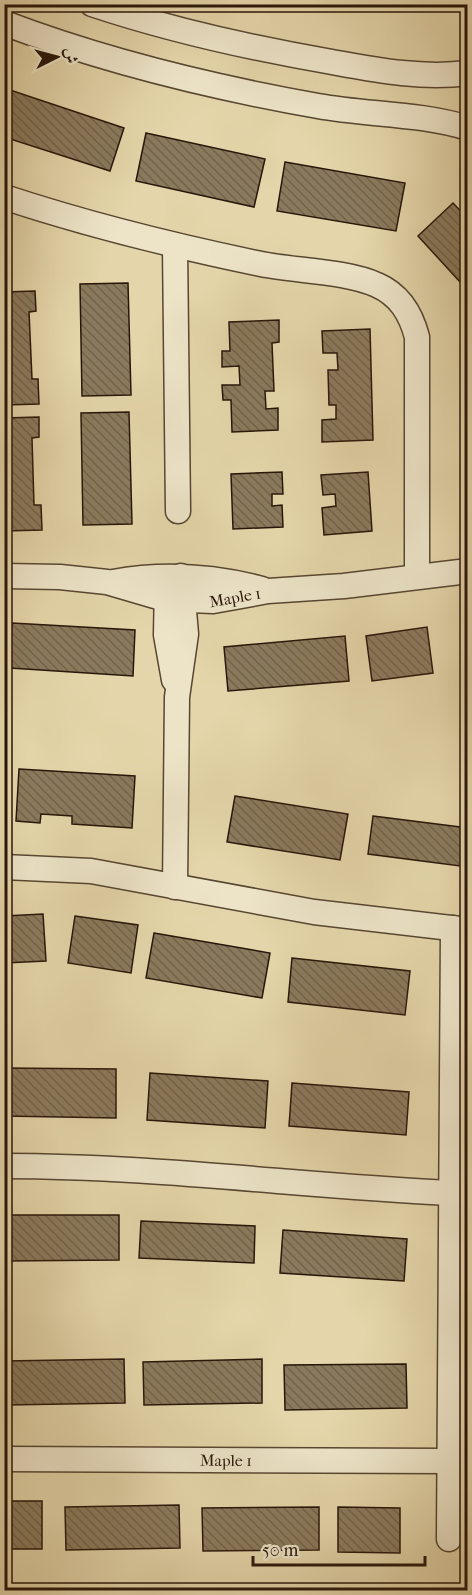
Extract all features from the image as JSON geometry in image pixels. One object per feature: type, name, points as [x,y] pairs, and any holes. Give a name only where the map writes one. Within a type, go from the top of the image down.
[{"type":"street","points":[[92,4],[223,41],[297,56],[382,71],[426,75],[468,73]]},
{"type":"street","points":[[4,23],[135,67],[233,91],[331,108],[411,115],[468,128]]},
{"type":"street","points":[[4,197],[64,217],[175,246],[288,269],[360,279],[392,293],[404,306],[412,321],[418,354],[417,576]]},
{"type":"street","points":[[175,246],[178,511]]},
{"type":"street","name":"Maple 1","points":[[4,576],[60,577],[175,588],[213,601],[268,591],[344,586],[468,571]]},
{"type":"street","points":[[175,588],[185,651],[177,697],[176,887]]},
{"type":"street","points":[[4,867],[91,871],[314,912],[460,929],[451,1193],[449,1539]]},
{"type":"street","points":[[4,1166],[138,1168],[330,1187],[451,1193]]},
{"type":"street","name":"Maple 1","points":[[4,1459],[448,1461]]},
{"type":"building","points":[[10,90],[124,128],[110,171],[4,137],[4,107]]},
{"type":"building","points":[[146,133],[265,159],[254,207],[136,181]]},
{"type":"building","points":[[285,162],[405,183],[396,231],[277,211]]},
{"type":"building","points":[[453,203],[468,219],[468,276],[460,282],[418,236]]},
{"type":"building","points":[[128,283],[131,395],[82,396],[80,284]]},
{"type":"building","points":[[35,291],[36,311],[29,312],[32,379],[38,379],[39,404],[4,405],[4,292]]},
{"type":"building","points":[[279,320],[279,342],[272,343],[274,391],[265,391],[266,409],[278,408],[278,430],[232,432],[231,400],[223,400],[222,385],[240,385],[239,366],[222,367],[222,351],[230,351],[229,322]]},
{"type":"building","points":[[370,329],[373,440],[322,442],[322,420],[336,419],[336,405],[329,405],[328,370],[338,370],[337,353],[323,353],[322,331]]},
{"type":"building","points":[[129,412],[132,524],[83,525],[81,413]]},
{"type":"building","points":[[39,417],[39,437],[32,438],[34,505],[41,505],[42,530],[4,531],[4,418]]},
{"type":"building","points":[[282,472],[283,494],[272,494],[272,506],[282,505],[283,527],[233,529],[231,474]]},
{"type":"building","points":[[368,472],[372,531],[324,535],[322,508],[336,506],[335,494],[323,495],[321,475]]},
{"type":"building","points":[[12,623],[135,630],[133,676],[10,668]]},
{"type":"building","points":[[427,627],[433,673],[372,681],[366,636]]},
{"type":"building","points":[[345,636],[349,681],[228,691],[224,647]]},
{"type":"building","points":[[19,769],[135,776],[132,828],[72,824],[72,816],[41,814],[40,823],[16,821]]},
{"type":"building","points":[[235,796],[348,814],[340,860],[227,842]]},
{"type":"building","points":[[373,816],[468,828],[468,867],[368,854]]},
{"type":"building","points":[[43,914],[46,961],[4,963],[4,916]]},
{"type":"building","points":[[75,916],[138,925],[131,973],[68,963]]},
{"type":"building","points":[[154,933],[270,953],[262,998],[146,978]]},
{"type":"building","points":[[292,958],[410,971],[405,1015],[288,1002]]},
{"type":"building","points":[[4,1068],[116,1069],[116,1118],[4,1116]]},
{"type":"building","points":[[150,1073],[268,1081],[265,1128],[147,1120]]},
{"type":"building","points":[[292,1083],[409,1092],[406,1135],[289,1126]]},
{"type":"building","points":[[5,1215],[119,1215],[119,1260],[4,1261]]},
{"type":"building","points":[[141,1221],[255,1226],[254,1263],[139,1258]]},
{"type":"building","points":[[283,1230],[407,1239],[404,1281],[280,1273]]},
{"type":"building","points":[[124,1359],[125,1403],[6,1405],[5,1361]]},
{"type":"building","points":[[262,1359],[262,1403],[144,1405],[143,1362]]},
{"type":"building","points":[[406,1364],[407,1408],[285,1410],[284,1365]]},
{"type":"building","points":[[4,1501],[42,1501],[42,1549],[4,1549]]},
{"type":"building","points":[[179,1505],[180,1548],[66,1550],[65,1507]]},
{"type":"building","points":[[319,1507],[319,1550],[203,1551],[202,1508]]},
{"type":"building","points":[[338,1507],[400,1508],[400,1553],[338,1552]]}]
